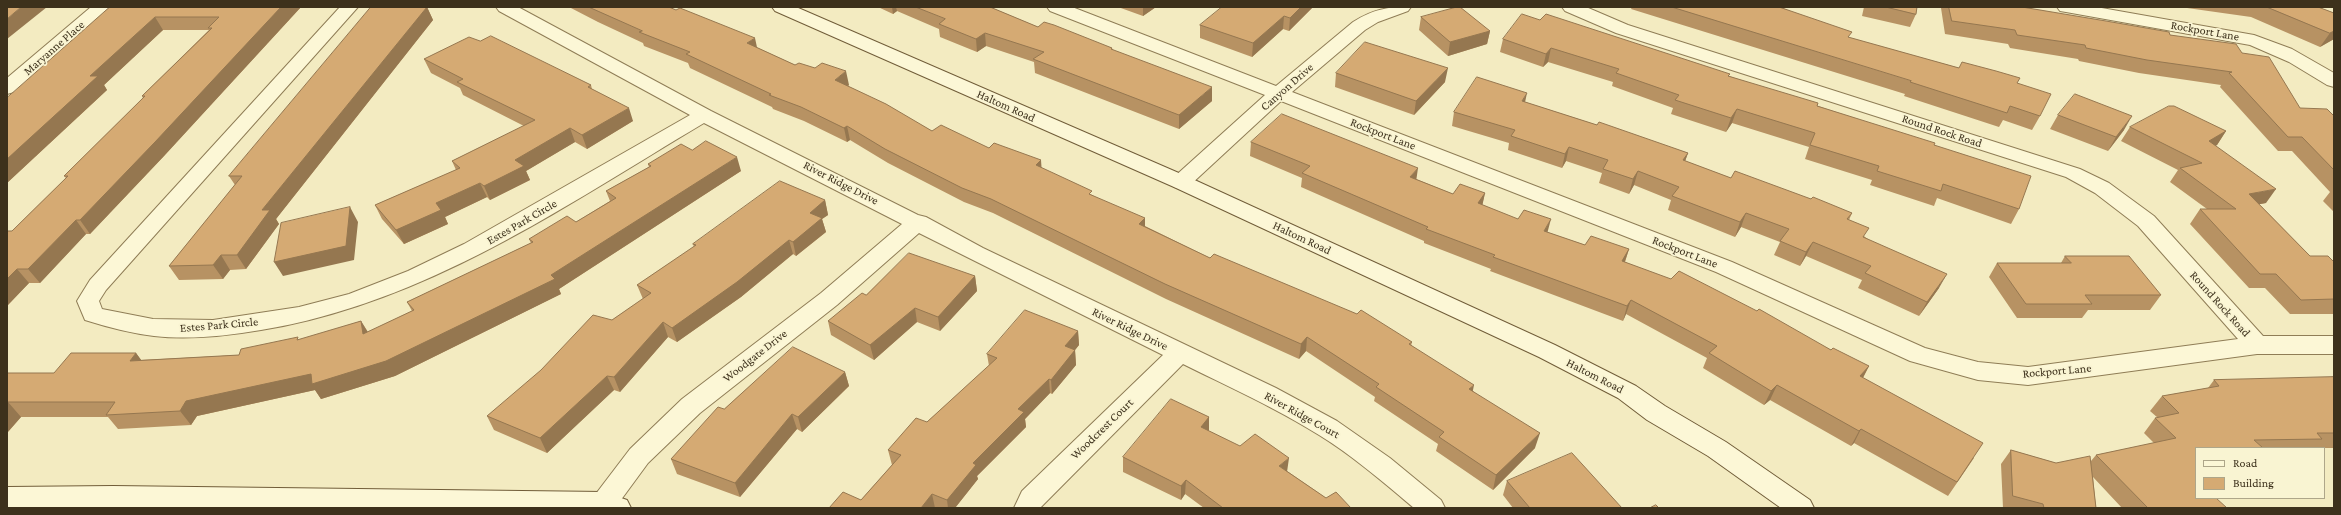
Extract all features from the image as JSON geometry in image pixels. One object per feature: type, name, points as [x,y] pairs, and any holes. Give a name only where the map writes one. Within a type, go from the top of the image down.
[{"type":"street","name":"Maryanne Place","points":[[7,88],[101,7]]},
{"type":"street","name":"Estes Park Circle","points":[[349,7],[98,285],[88,301],[93,314],[122,324],[159,329],[183,329],[234,326],[326,310],[424,274],[466,254],[704,115]]},
{"type":"street","name":"River Ridge Drive","points":[[505,7],[704,115],[918,222],[974,253],[1180,353]]},
{"type":"street","name":"Haltom Road","points":[[781,7],[1181,182],[1547,351],[1627,392],[1656,413],[1717,449],[1768,483],[1801,508]]},
{"type":"street","name":"Canyon Drive","points":[[1181,182],[1279,93],[1359,26],[1372,18],[1402,7]]},
{"type":"street","name":"Round Rock Road","points":[[1571,7],[1622,28],[2079,176],[2102,188],[2128,205],[2146,221],[2256,345]]},
{"type":"street","name":"Rockport Lane","points":[[2066,7],[2254,40],[2283,50],[2302,60],[2334,81]]},
{"type":"street","name":"Rockport Lane","points":[[1060,8],[1724,267],[1918,355],[1970,369],[2035,375],[2256,345],[2334,345]]},
{"type":"street","name":"Woodgate Drive","points":[[611,506],[639,456],[686,412],[741,366],[829,299],[918,222]]},
{"type":"street","name":"Woodcrest Court","points":[[1027,508],[1031,499],[1180,353]]},
{"type":"street","name":"River Ridge Court","points":[[1180,353],[1328,428],[1381,465],[1432,508]]},
{"type":"street","points":[[7,498],[121,497],[611,506]]},
{"type":"building","points":[[7,7],[21,7],[7,19]]},
{"type":"building","points":[[110,7],[281,7],[80,220],[76,220],[28,269],[17,269],[7,279],[7,231],[12,231],[68,176],[64,176],[145,96],[142,96],[212,28],[208,28],[219,17],[155,17],[90,76],[98,76],[7,159],[7,98]]},
{"type":"building","points":[[371,7],[427,7],[262,210],[270,210],[237,255],[221,255],[213,265],[169,266],[242,176],[229,176]]},
{"type":"building","points":[[589,7],[669,7],[676,10],[680,8],[755,38],[747,43],[795,65],[799,63],[815,68],[822,63],[846,71],[835,80],[886,104],[932,131],[941,125],[989,148],[994,143],[1041,160],[1036,165],[1092,191],[1089,194],[1145,218],[1139,224],[1210,258],[1214,254],[1357,314],[1361,310],[1412,342],[1409,344],[1474,385],[1469,389],[1540,433],[1496,475],[1439,437],[1444,432],[1376,387],[1379,384],[1307,337],[1301,344],[1165,284],[991,199],[962,188],[885,149],[847,126],[844,128],[801,107],[769,95],[771,94],[686,54],[690,52],[639,32],[642,31]]},
{"type":"building","points":[[916,7],[990,7],[1038,27],[1044,22],[1054,25],[1112,48],[1111,49],[1212,87],[1179,115],[1033,59],[1044,52],[985,33],[976,39],[939,24],[945,19]]},
{"type":"building","points":[[1222,7],[1301,7],[1290,18],[1284,16],[1253,43],[1200,25]]},
{"type":"building","points":[[1460,7],[1490,31],[1450,42],[1421,17]]},
{"type":"building","points":[[1672,7],[1779,7],[1852,32],[1848,37],[1959,68],[1962,62],[1996,71],[2020,78],[2017,83],[2051,94],[2040,116],[2010,106],[2007,113],[1910,82],[1911,81]]},
{"type":"building","points":[[1886,7],[1917,7],[1916,14]]},
{"type":"building","points":[[1949,7],[2022,7],[2169,32],[2170,35],[2236,44],[2242,53],[2269,57],[2300,108],[2327,109],[2334,116],[2334,170],[2302,137],[2288,137],[2229,73],[2232,72],[2147,60],[2086,48],[2085,45],[2017,35],[2015,30],[1952,21]]},
{"type":"building","points":[[2267,7],[2318,7],[2334,13],[2334,31],[2330,33]]},
{"type":"building","points":[[1522,14],[1540,20],[1546,14],[1730,74],[1728,76],[1818,103],[1817,106],[1935,143],[1934,145],[2031,176],[2019,209],[1943,184],[1941,191],[1877,171],[1879,166],[1810,145],[1815,133],[1737,109],[1731,118],[1675,100],[1679,95],[1616,73],[1619,69],[1551,48],[1546,54],[1503,39]]},
{"type":"building","points":[[491,36],[591,85],[588,87],[629,108],[582,135],[570,128],[515,160],[524,166],[484,186],[480,183],[436,203],[441,210],[396,230],[375,205],[460,168],[452,161],[535,120],[457,82],[463,79],[424,59],[469,37],[480,41]]},
{"type":"building","points":[[1365,42],[1448,68],[1416,101],[1336,73]]},
{"type":"building","points":[[1477,77],[1527,93],[1522,101],[1597,125],[1599,122],[1688,153],[1683,160],[1731,178],[1735,171],[1811,199],[1813,197],[1852,213],[1847,219],[1869,228],[1863,237],[1947,274],[1927,302],[1865,273],[1871,266],[1813,242],[1806,252],[1780,241],[1789,229],[1746,213],[1740,222],[1672,196],[1679,187],[1638,171],[1633,179],[1603,169],[1608,160],[1569,147],[1565,154],[1511,136],[1515,130],[1454,112]]},
{"type":"building","points":[[2075,94],[2132,116],[2116,137],[2058,115]]},
{"type":"building","points":[[2169,106],[2174,106],[2226,131],[2209,141],[2276,189],[2249,194],[2310,256],[2328,256],[2334,262],[2334,299],[2301,300],[2276,274],[2260,274],[2200,209],[2236,209],[2180,168],[2202,163],[2130,127]]},
{"type":"building","points":[[1282,114],[1418,168],[1410,177],[1453,194],[1460,184],[1485,193],[1478,203],[1518,219],[1524,210],[1551,219],[1544,231],[1585,245],[1591,236],[1629,249],[1622,261],[1671,279],[1679,271],[1757,311],[1759,309],[1831,350],[1833,348],[1869,366],[1860,376],[1983,443],[1957,482],[1861,429],[1859,431],[1777,385],[1771,391],[1709,353],[1717,346],[1631,300],[1627,306],[1493,257],[1495,255],[1426,229],[1428,227],[1302,173],[1310,166],[1251,142]]},
{"type":"building","points":[[706,141],[737,157],[551,275],[555,279],[386,361],[312,384],[311,374],[186,401],[180,411],[106,415],[115,402],[7,403],[7,373],[54,373],[71,353],[136,353],[130,361],[239,355],[241,349],[298,337],[297,340],[361,321],[363,334],[414,310],[407,302],[533,242],[529,239],[567,216],[576,222],[616,198],[606,191],[651,166],[648,164],[681,144],[692,150]]},
{"type":"building","points":[[780,181],[825,200],[810,213],[822,218],[793,242],[789,240],[737,282],[672,328],[663,322],[614,377],[607,376],[540,438],[487,416],[541,370],[593,315],[612,320],[651,293],[637,285],[696,245],[693,244]]},
{"type":"building","points":[[350,207],[346,246],[274,262],[281,223]]},
{"type":"building","points":[[909,253],[975,276],[938,317],[915,308],[870,345],[828,321],[862,293],[866,295]]},
{"type":"building","points":[[2065,256],[2129,256],[2161,295],[2085,295],[2092,304],[2026,304],[1997,263],[2071,263]]},
{"type":"building","points":[[1025,310],[1078,331],[1065,346],[1075,350],[1051,380],[1049,379],[1018,409],[1024,412],[973,463],[976,465],[947,500],[932,494],[921,508],[829,508],[843,492],[861,500],[901,455],[888,450],[916,418],[927,422],[997,358],[987,354]]},
{"type":"building","points":[[793,347],[845,372],[798,417],[792,414],[735,483],[671,459],[718,407],[724,409]]},
{"type":"building","points":[[2334,377],[2334,433],[2317,433],[2322,439],[2254,440],[2262,447],[2195,447],[2195,499],[2217,499],[2227,508],[2148,508],[2096,455],[2176,438],[2155,418],[2179,413],[2162,396],[2219,386],[2214,380]]},
{"type":"building","points":[[1171,399],[1209,417],[1201,427],[1240,446],[1255,434],[1289,458],[1279,466],[1326,498],[1336,492],[1351,508],[1223,508],[1186,480],[1181,486],[1123,457]]},
{"type":"building","points":[[2011,450],[2056,463],[2090,456],[2096,508],[2044,508],[2043,504],[2013,496]]},
{"type":"building","points":[[1572,453],[1622,508],[1530,508],[1507,481]]},
{"type":"building","points":[[1656,505],[1659,508],[1650,508]]}]
